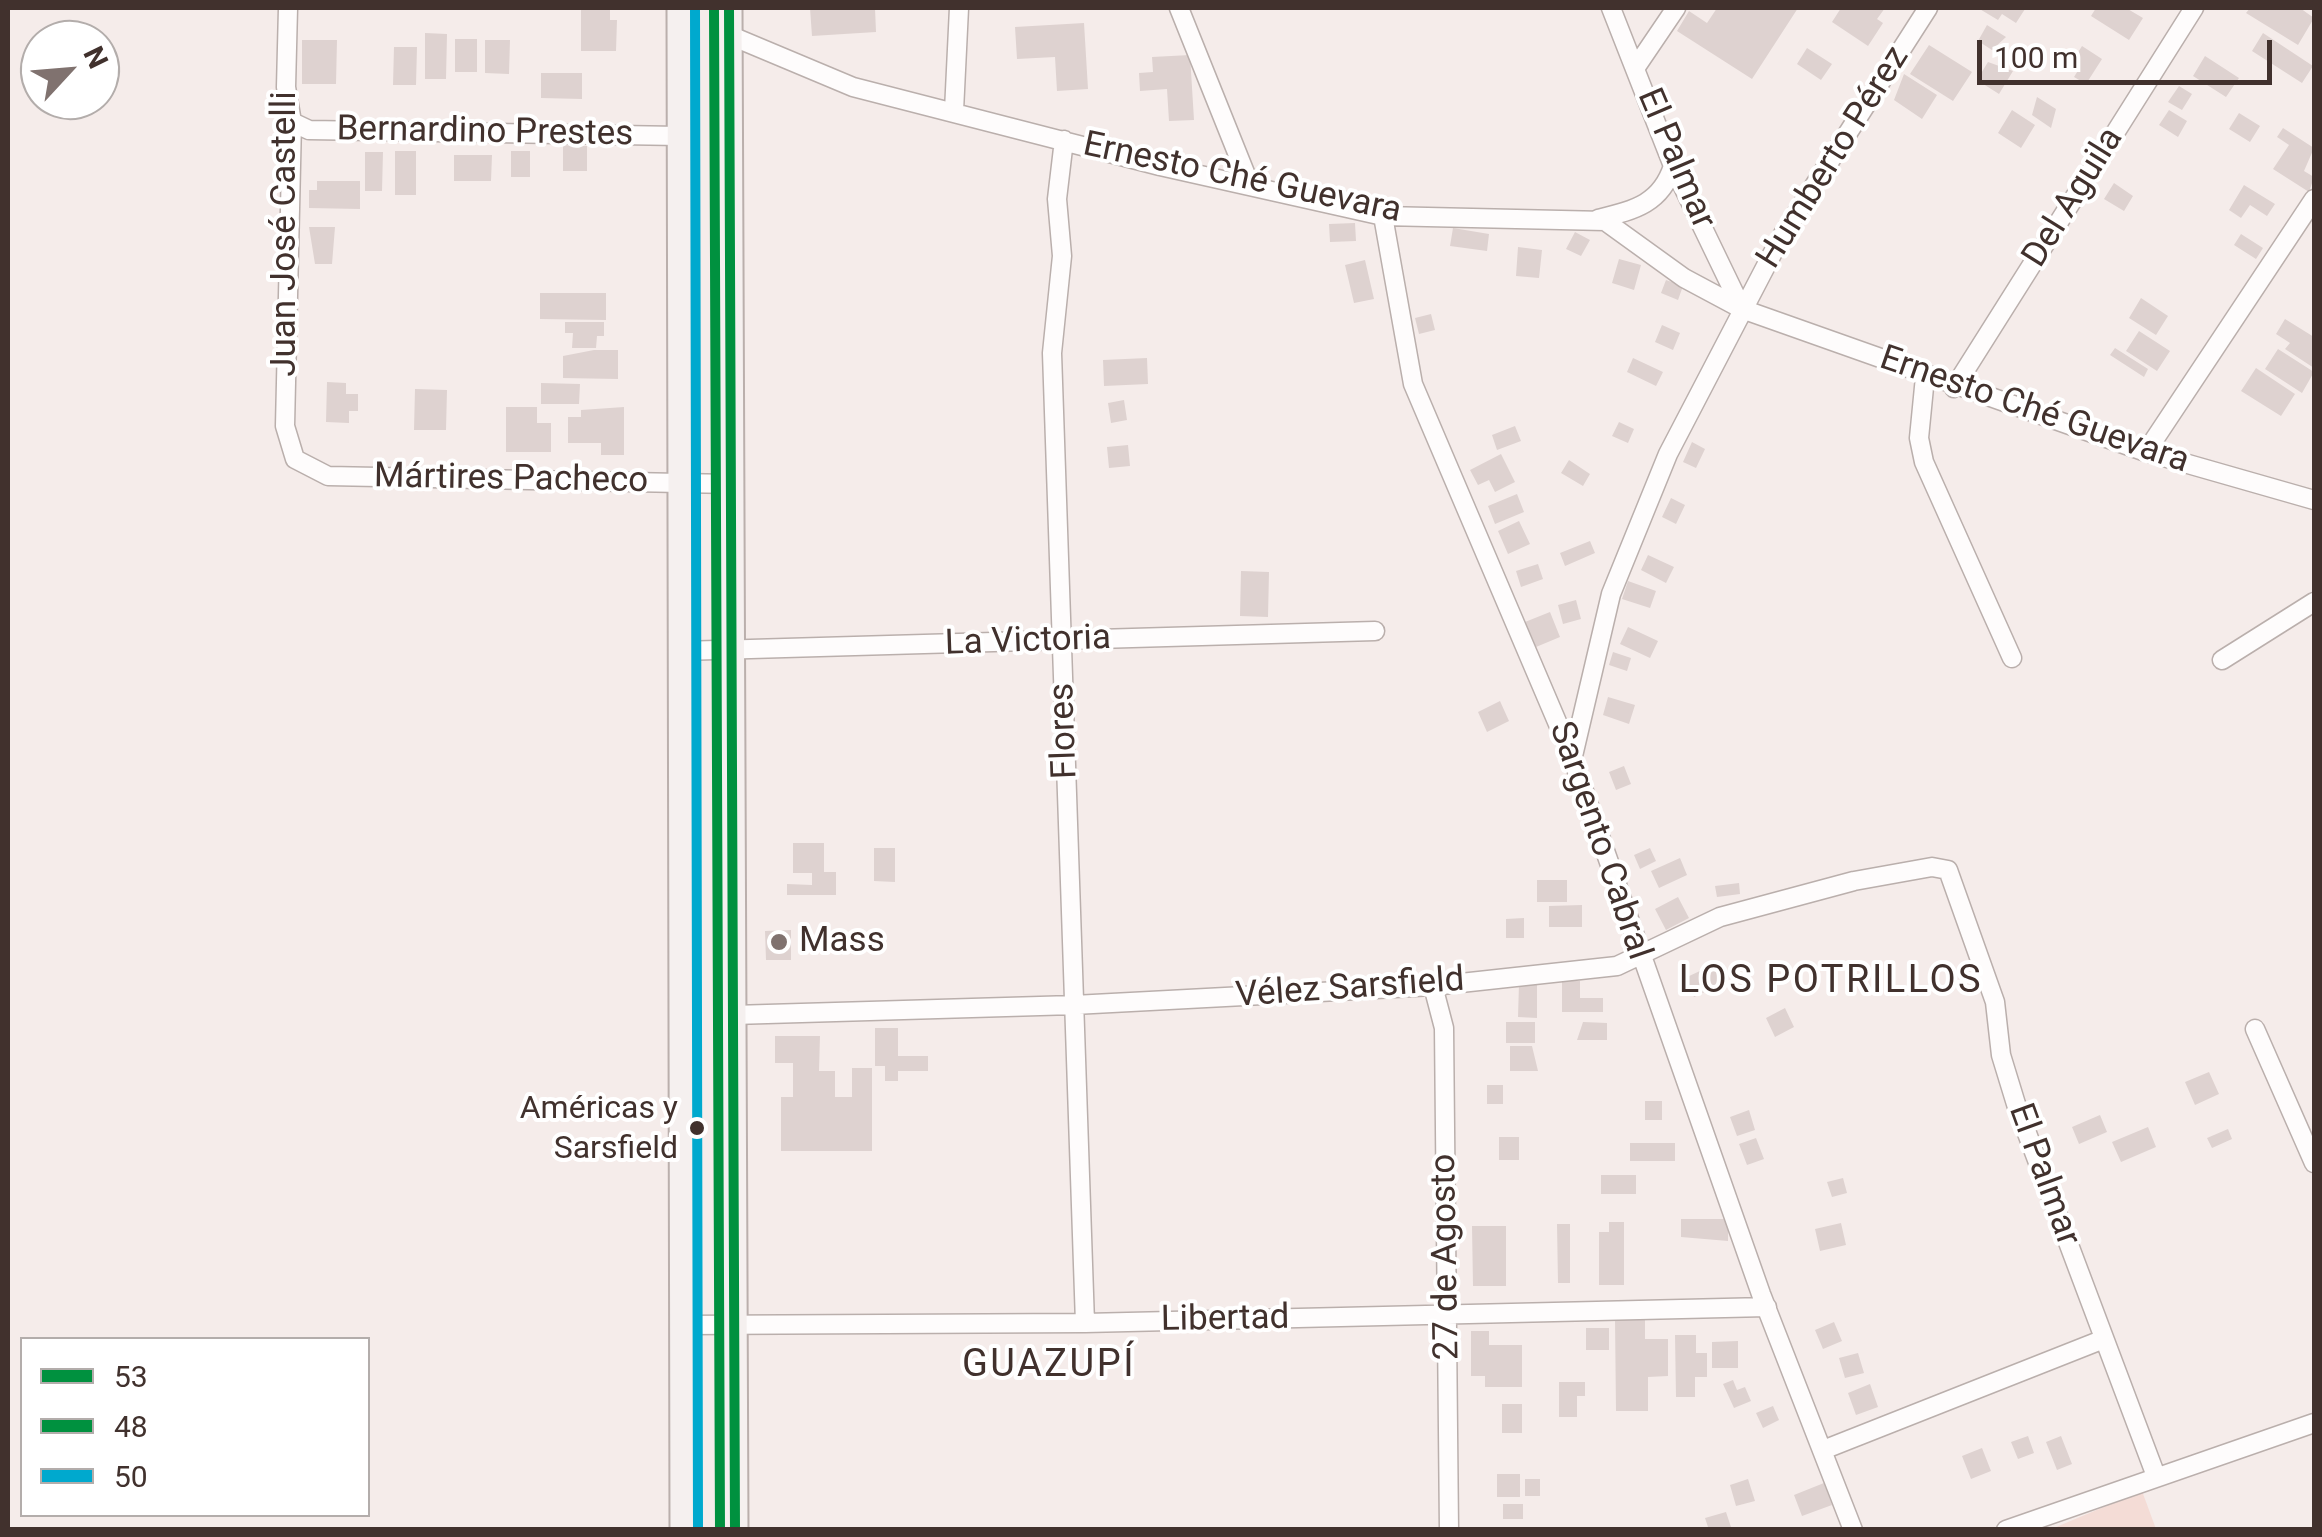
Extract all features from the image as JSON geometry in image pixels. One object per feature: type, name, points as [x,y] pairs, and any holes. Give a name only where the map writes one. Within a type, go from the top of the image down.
[{"type":"main road","points":[[680,8],[683,1530]]},
{"type":"main road","points":[[729,8],[735,1530]]},
{"type":"street","name":"Juan José Castelli","points":[[288,8],[286,88],[292,122],[285,426],[295,459]]},
{"type":"street","points":[[954,111],[959,8]]},
{"type":"street","points":[[1179,8],[1250,185]]},
{"type":"street","name":"El Palmar","points":[[1612,8],[1673,166],[1742,309]]},
{"type":"street","points":[[1636,66],[1676,8]]},
{"type":"street","name":"Humberto Pérez","points":[[1572,757],[1611,594],[1668,454],[1780,239],[1928,8]]},
{"type":"street","name":"Del Aguila","points":[[1954,388],[2194,8]]},
{"type":"street","name":"Ernesto Ché Guevara","points":[[729,35],[852,87],[1160,166],[1383,216],[1598,219],[1684,278],[1742,309],[1954,388],[2146,452],[2314,500]]},
{"type":"street","name":"Bernardino Prestes","points":[[292,122],[309,130],[680,136]]},
{"type":"street","name":"Flores","points":[[1064,140],[1057,199],[1062,256],[1052,353],[1084,1323]]},
{"type":"street","points":[[1598,219],[1654,200],[1666,187],[1673,166]]},
{"type":"street","points":[[2146,452],[2314,199]]},
{"type":"street","name":"Sargento Cabral","points":[[1383,216],[1413,384],[1572,757],[1639,957],[1852,1530]]},
{"type":"street","points":[[1925,377],[1919,438],[1924,462],[2012,658]]},
{"type":"street","name":"Mártires Pacheco","points":[[295,459],[328,476],[731,484]]},
{"type":"street","points":[[2222,660],[2314,602]]},
{"type":"street","name":"La Victoria","points":[[682,651],[1375,631]]},
{"type":"street","name":"Vélez Sarsfield","points":[[733,1015],[1074,1005],[1433,986],[1617,966],[1685,930],[1784,898],[1932,867],[1948,870]]},
{"type":"street","name":"El Palmar","points":[[1948,870],[1994,1002],[2000,1055],[2016,1104],[2156,1476]]},
{"type":"street","name":"27 de Agosto","points":[[1433,986],[1444,1028],[1449,1530]]},
{"type":"street","points":[[2255,1030],[2314,1164]]},
{"type":"street","name":"Libertad","points":[[683,1325],[1084,1323],[1767,1307]]},
{"type":"street","points":[[1823,1450],[2104,1339]]},
{"type":"street","points":[[2006,1530],[2314,1423]]},
{"type":"shaded area","points":[[2142,1491],[2156,1529],[2049,1530]]},
{"type":"building","points":[[810,8],[875,8],[876,32],[812,36]]},
{"type":"building","points":[[1717,8],[1798,8],[1752,79],[1677,31],[1689,11],[1707,23]]},
{"type":"building","points":[[1841,8],[1885,8],[1877,19],[1883,23],[1868,46],[1832,22]]},
{"type":"building","points":[[1978,8],[2025,9],[2016,23],[2002,14],[1998,20]]},
{"type":"building","points":[[2096,8],[2126,8],[2143,18],[2129,40],[2091,16]]},
{"type":"building","points":[[2250,8],[2300,8],[2314,18],[2298,45],[2246,13]]},
{"type":"building","points":[[581,9],[610,9],[610,20],[617,20],[616,51],[581,51]]},
{"type":"building","points":[[1084,23],[1088,89],[1057,91],[1055,57],[1017,59],[1015,27]]},
{"type":"building","points":[[1987,25],[2006,37],[1992,50],[1978,41]]},
{"type":"building","points":[[425,33],[447,34],[446,79],[425,79]]},
{"type":"building","points":[[2263,33],[2313,66],[2302,83],[2252,51]]},
{"type":"building","points":[[455,39],[477,39],[477,72],[455,72]]},
{"type":"building","points":[[302,40],[337,40],[336,84],[302,84]]},
{"type":"building","points":[[485,40],[510,40],[509,74],[485,73]]},
{"type":"building","points":[[1929,45],[1972,72],[1953,101],[1910,74]]},
{"type":"building","points":[[2082,46],[2102,59],[2086,84],[2074,77],[2079,69],[2071,64]]},
{"type":"building","points":[[394,47],[417,47],[416,85],[393,85]]},
{"type":"building","points":[[1807,48],[1832,64],[1821,80],[1797,64]]},
{"type":"building","points":[[1190,55],[1194,120],[1169,121],[1167,89],[1140,91],[1139,73],[1153,72],[1152,57]]},
{"type":"building","points":[[2205,56],[2239,78],[2226,97],[2193,76]]},
{"type":"building","points":[[1988,62],[2013,71],[1999,94],[1977,80]]},
{"type":"building","points":[[541,73],[582,73],[582,99],[541,98]]},
{"type":"building","points":[[1904,74],[1937,95],[1922,119],[1894,100]]},
{"type":"building","points":[[2179,86],[2192,94],[2182,110],[2168,102]]},
{"type":"building","points":[[2037,97],[2056,109],[2051,128],[2032,115]]},
{"type":"building","points":[[2012,110],[2035,125],[2021,148],[1998,133]]},
{"type":"building","points":[[2169,110],[2187,121],[2178,137],[2159,125]]},
{"type":"building","points":[[2239,113],[2260,126],[2250,142],[2229,129]]},
{"type":"building","points":[[2283,128],[2314,148],[2304,171],[2314,177],[2309,192],[2273,169],[2289,145],[2277,137]]},
{"type":"building","points":[[563,145],[587,146],[587,171],[563,171]]},
{"type":"building","points":[[395,151],[416,151],[416,195],[395,195]]},
{"type":"building","points":[[511,151],[530,151],[530,177],[511,177]]},
{"type":"building","points":[[365,152],[383,152],[382,191],[365,191]]},
{"type":"building","points":[[454,155],[492,155],[491,181],[454,181]]},
{"type":"building","points":[[317,181],[360,181],[360,209],[309,208],[309,190],[317,190]]},
{"type":"building","points":[[2114,183],[2133,196],[2124,211],[2104,199]]},
{"type":"building","points":[[2244,185],[2275,204],[2267,216],[2250,205],[2241,218],[2229,210]]},
{"type":"building","points":[[1355,223],[1356,241],[1330,242],[1329,224]]},
{"type":"building","points":[[309,227],[335,227],[332,264],[315,264]]},
{"type":"building","points":[[1453,228],[1489,234],[1487,251],[1450,246]]},
{"type":"building","points":[[1575,232],[1590,240],[1581,256],[1566,249]]},
{"type":"building","points":[[2241,234],[2263,248],[2256,259],[2234,245]]},
{"type":"building","points":[[1518,247],[1542,250],[1539,278],[1516,276]]},
{"type":"building","points":[[1619,259],[1641,265],[1634,290],[1612,283]]},
{"type":"building","points":[[1365,260],[1374,299],[1354,303],[1345,265]]},
{"type":"building","points":[[1666,280],[1683,286],[1678,300],[1661,293]]},
{"type":"building","points":[[540,293],[606,293],[606,320],[540,319]]},
{"type":"building","points":[[2141,298],[2168,316],[2156,335],[2129,318]]},
{"type":"building","points":[[1431,314],[1435,330],[1419,334],[1415,318]]},
{"type":"building","points":[[2285,319],[2314,337],[2314,368],[2285,349],[2290,343],[2276,334]]},
{"type":"building","points":[[565,322],[604,322],[604,336],[597,336],[596,348],[572,348],[573,333],[565,333]]},
{"type":"building","points":[[1662,325],[1680,333],[1673,350],[1655,342]]},
{"type":"building","points":[[2139,331],[2170,351],[2157,371],[2126,351]]},
{"type":"building","points":[[2115,348],[2148,369],[2144,377],[2110,355]]},
{"type":"building","points":[[2278,349],[2314,372],[2302,393],[2265,369]]},
{"type":"building","points":[[618,350],[618,379],[563,378],[563,356]]},
{"type":"building","points":[[1147,358],[1148,384],[1104,386],[1103,360]]},
{"type":"building","points":[[1633,358],[1663,372],[1656,386],[1627,372]]},
{"type":"building","points":[[2256,368],[2295,394],[2281,416],[2241,391]]},
{"type":"building","points":[[327,382],[346,383],[346,394],[358,394],[358,411],[349,411],[349,423],[326,422]]},
{"type":"building","points":[[541,383],[580,384],[579,404],[541,404]]},
{"type":"building","points":[[415,389],[447,390],[446,430],[414,430]]},
{"type":"building","points":[[1124,400],[1127,420],[1111,423],[1108,403]]},
{"type":"building","points":[[506,407],[537,407],[537,423],[551,423],[551,452],[506,452]]},
{"type":"building","points":[[624,407],[624,455],[601,455],[601,443],[568,443],[568,417],[581,417],[581,410]]},
{"type":"building","points":[[1619,422],[1634,429],[1628,443],[1612,436]]},
{"type":"building","points":[[1515,426],[1521,441],[1497,450],[1492,435]]},
{"type":"building","points":[[1692,442],[1705,449],[1696,468],[1683,462]]},
{"type":"building","points":[[1128,445],[1130,466],[1109,468],[1107,447]]},
{"type":"building","points":[[1501,454],[1515,482],[1495,492],[1489,480],[1478,485],[1470,470]]},
{"type":"building","points":[[1569,460],[1590,474],[1583,486],[1561,473]]},
{"type":"building","points":[[1517,494],[1524,512],[1495,524],[1488,506]]},
{"type":"building","points":[[1671,498],[1685,505],[1676,524],[1662,517]]},
{"type":"building","points":[[1519,521],[1530,544],[1508,554],[1498,531]]},
{"type":"building","points":[[1590,541],[1595,553],[1565,566],[1560,553]]},
{"type":"building","points":[[1648,555],[1674,567],[1666,583],[1641,570]]},
{"type":"building","points":[[1538,564],[1543,579],[1521,587],[1516,571]]},
{"type":"building","points":[[1241,571],[1269,572],[1268,617],[1240,616]]},
{"type":"building","points":[[1628,581],[1656,591],[1650,608],[1622,599]]},
{"type":"building","points":[[1576,600],[1581,619],[1563,624],[1558,605]]},
{"type":"building","points":[[1550,612],[1560,637],[1536,647],[1525,622]]},
{"type":"building","points":[[1628,627],[1658,641],[1650,658],[1620,644]]},
{"type":"building","points":[[1613,652],[1631,658],[1627,671],[1609,665]]},
{"type":"building","points":[[1608,697],[1635,705],[1629,724],[1603,715]]},
{"type":"building","points":[[1500,701],[1509,721],[1487,732],[1478,712]]},
{"type":"building","points":[[1624,766],[1631,784],[1616,790],[1609,772]]},
{"type":"building","points":[[793,843],[824,843],[824,872],[836,872],[836,895],[787,895],[787,884],[812,885],[812,873],[793,873]]},
{"type":"building","points":[[874,848],[895,848],[895,882],[874,881]]},
{"type":"building","points":[[1650,848],[1656,861],[1640,869],[1634,855]]},
{"type":"building","points":[[1680,858],[1687,875],[1659,888],[1651,871]]},
{"type":"building","points":[[1537,880],[1567,880],[1567,902],[1537,902]]},
{"type":"building","points":[[1739,883],[1740,894],[1717,897],[1715,886]]},
{"type":"building","points":[[1678,897],[1689,918],[1666,930],[1655,909]]},
{"type":"building","points":[[1582,905],[1582,927],[1549,927],[1549,906]]},
{"type":"building","points":[[1524,918],[1524,938],[1506,938],[1506,919]]},
{"type":"building","points":[[791,930],[791,960],[766,960],[765,931]]},
{"type":"building","points":[[1719,962],[1728,981],[1694,997],[1685,978]]},
{"type":"building","points":[[1562,981],[1580,981],[1580,998],[1603,998],[1603,1012],[1562,1012]]},
{"type":"building","points":[[1519,984],[1537,984],[1537,1018],[1518,1017]]},
{"type":"building","points":[[1785,1008],[1794,1027],[1775,1037],[1766,1018]]},
{"type":"building","points":[[1506,1022],[1535,1022],[1535,1043],[1506,1043]]},
{"type":"building","points":[[1583,1022],[1607,1023],[1607,1040],[1577,1040]]},
{"type":"building","points":[[875,1028],[898,1028],[898,1056],[928,1056],[928,1071],[898,1071],[898,1081],[885,1081],[885,1066],[875,1066]]},
{"type":"building","points":[[775,1036],[820,1036],[819,1071],[835,1071],[835,1097],[852,1097],[852,1068],[872,1068],[872,1151],[781,1151],[781,1097],[793,1097],[793,1063],[775,1063]]},
{"type":"building","points":[[1510,1046],[1532,1046],[1538,1071],[1510,1071]]},
{"type":"building","points":[[2209,1072],[2219,1094],[2195,1105],[2185,1082]]},
{"type":"building","points":[[1487,1085],[1503,1085],[1503,1104],[1487,1104]]},
{"type":"building","points":[[1645,1101],[1662,1101],[1662,1120],[1645,1120]]},
{"type":"building","points":[[1749,1110],[1755,1130],[1737,1136],[1730,1117]]},
{"type":"building","points":[[2100,1115],[2107,1132],[2079,1144],[2072,1127]]},
{"type":"building","points":[[2148,1127],[2156,1147],[2121,1162],[2112,1142]]},
{"type":"building","points":[[2228,1129],[2232,1139],[2212,1148],[2207,1138]]},
{"type":"building","points":[[1499,1137],[1519,1137],[1519,1160],[1499,1160]]},
{"type":"building","points":[[1756,1138],[1764,1159],[1747,1165],[1739,1144]]},
{"type":"building","points":[[1630,1143],[1675,1143],[1675,1161],[1630,1161]]},
{"type":"building","points":[[1601,1175],[1636,1175],[1636,1194],[1601,1194]]},
{"type":"building","points":[[1843,1178],[1847,1193],[1832,1197],[1827,1182]]},
{"type":"building","points":[[1681,1219],[1728,1219],[1728,1241],[1681,1237]]},
{"type":"building","points":[[1609,1222],[1624,1222],[1624,1285],[1599,1285],[1599,1232],[1609,1232]]},
{"type":"building","points":[[1841,1223],[1846,1245],[1820,1251],[1815,1229]]},
{"type":"building","points":[[1557,1224],[1570,1224],[1570,1283],[1558,1283]]},
{"type":"building","points":[[1472,1226],[1506,1226],[1506,1286],[1473,1286]]},
{"type":"building","points":[[1615,1319],[1645,1319],[1645,1339],[1668,1339],[1668,1376],[1648,1377],[1648,1411],[1616,1411]]},
{"type":"building","points":[[1834,1322],[1842,1341],[1823,1349],[1815,1330]]},
{"type":"building","points":[[1586,1328],[1609,1328],[1609,1350],[1586,1350]]},
{"type":"building","points":[[1471,1331],[1489,1331],[1489,1345],[1522,1345],[1522,1387],[1485,1387],[1485,1376],[1471,1376]]},
{"type":"building","points":[[1675,1335],[1696,1335],[1696,1353],[1707,1353],[1707,1377],[1695,1377],[1695,1397],[1676,1397]]},
{"type":"building","points":[[1738,1341],[1738,1368],[1712,1368],[1712,1342]]},
{"type":"building","points":[[1858,1353],[1864,1373],[1845,1378],[1839,1358]]},
{"type":"building","points":[[1733,1380],[1737,1390],[1745,1387],[1751,1401],[1734,1408],[1723,1384]]},
{"type":"building","points":[[1559,1382],[1585,1382],[1585,1396],[1577,1396],[1577,1417],[1559,1417]]},
{"type":"building","points":[[1870,1384],[1878,1407],[1856,1415],[1848,1393]]},
{"type":"building","points":[[1502,1404],[1522,1404],[1522,1433],[1502,1433]]},
{"type":"building","points":[[1773,1406],[1779,1420],[1763,1428],[1756,1413]]},
{"type":"building","points":[[2028,1436],[2034,1453],[2018,1459],[2011,1442]]},
{"type":"building","points":[[2061,1436],[2072,1464],[2057,1470],[2046,1442]]},
{"type":"building","points":[[1982,1448],[1991,1471],[1971,1479],[1962,1456]]},
{"type":"building","points":[[1497,1474],[1520,1474],[1520,1497],[1497,1497]]},
{"type":"building","points":[[1525,1479],[1540,1479],[1540,1496],[1525,1496]]},
{"type":"building","points":[[1748,1479],[1755,1501],[1736,1506],[1730,1485]]},
{"type":"building","points":[[1824,1483],[1832,1505],[1802,1516],[1794,1495]]},
{"type":"building","points":[[1503,1504],[1523,1504],[1523,1519],[1503,1519]]},
{"type":"building","points":[[1726,1512],[1732,1530],[1709,1530],[1705,1518]]},
{"type":"transit line","name":"50","points":[[695,8],[698,1530]]},
{"type":"transit line","name":"48","points":[[714,8],[720,1530]]},
{"type":"transit line","name":"53","points":[[729,8],[735,1530]]},
{"type":"place","name":"Mass","points":[[779,942]]},
{"type":"place","name":"Américas y Sarsfield","points":[[697,1128]]},
{"type":"district","name":"LOS POTRILLOS","points":[[1831,982]]},
{"type":"district","name":"GUAZUPÍ","points":[[1049,1366]]}]
